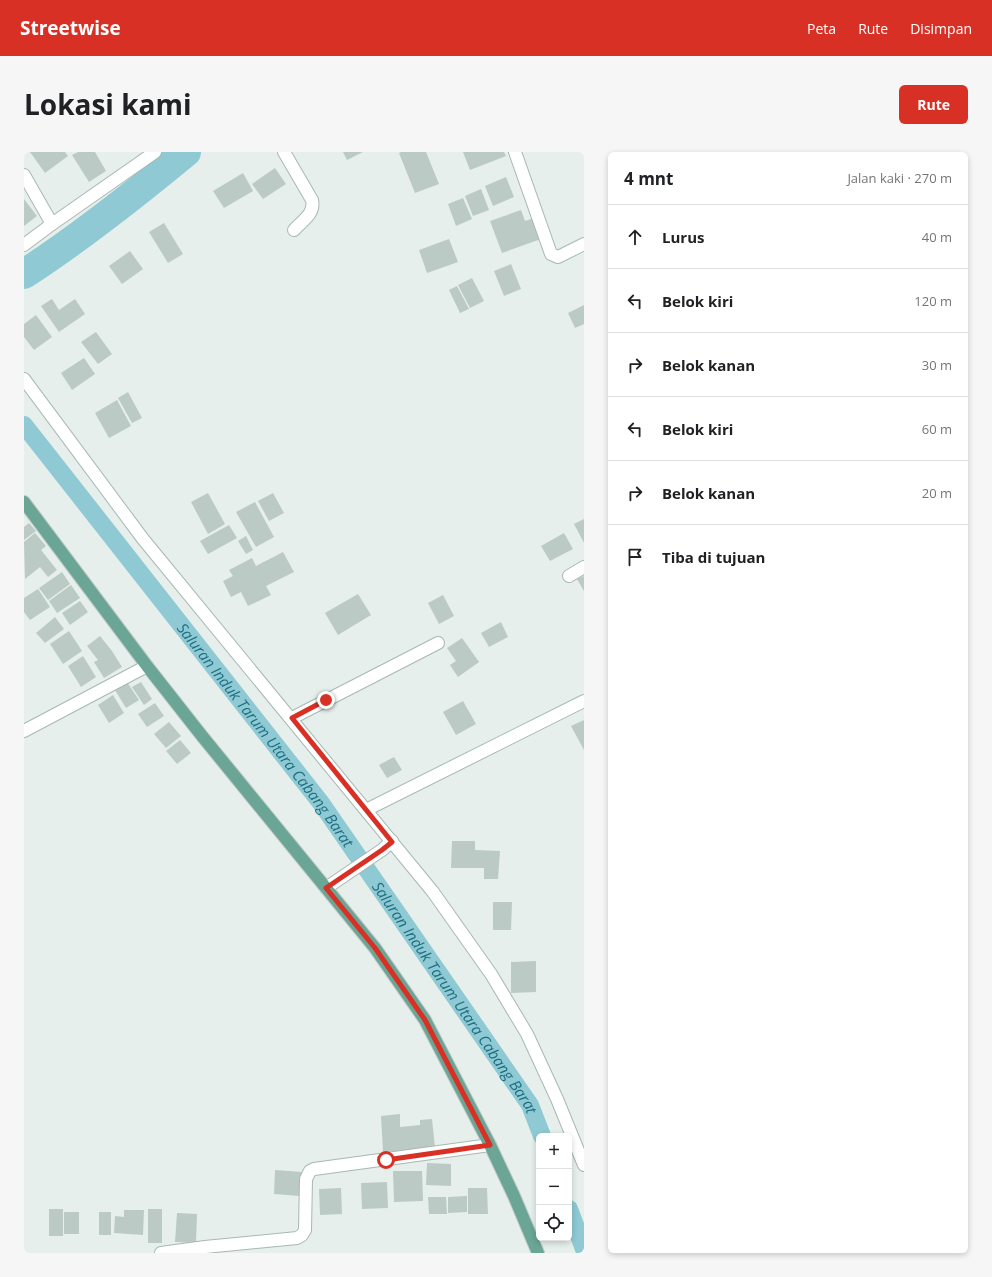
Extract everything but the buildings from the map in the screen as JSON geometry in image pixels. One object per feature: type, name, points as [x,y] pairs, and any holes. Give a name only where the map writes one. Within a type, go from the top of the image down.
[{"type":"main road","points":[[24,502],[147,666],[202,736],[375,948],[425,1020],[490,1145],[514,1196],[538,1253]]},
{"type":"street","points":[[24,245],[155,152]]},
{"type":"street","points":[[284,152],[312,200],[313,205],[313,210],[311,213],[294,230]]},
{"type":"street","points":[[515,152],[551,254],[558,257],[584,244]]},
{"type":"street","points":[[24,175],[52,224]]},
{"type":"street","points":[[24,379],[144,539],[433,892],[492,974],[527,1034],[557,1099],[584,1166]]},
{"type":"street","points":[[569,576],[584,567]]},
{"type":"street","points":[[292,718],[438,643]]},
{"type":"street","points":[[24,731],[147,666]]},
{"type":"street","points":[[366,810],[584,701]]},
{"type":"street","points":[[326,888],[392,842]]},
{"type":"street","points":[[161,1253],[297,1238],[302,1235],[305,1230],[306,1180],[310,1171],[314,1169],[490,1145]]},
{"type":"waterway","points":[[24,274],[107,215],[186,152]]},
{"type":"waterway","name":"Saluran Induk Tarum Utara Cabang Barat","points":[[24,425],[321,803],[530,1105],[541,1133]]},
{"type":"waterway","name":"Saluran Induk Tarum Utara Cabang Barat","points":[[572,1217],[584,1249]]},
{"type":"route","points":[[326,700],[292,718],[392,842],[326,888],[375,948],[425,1020],[490,1145],[386,1160]]}]
